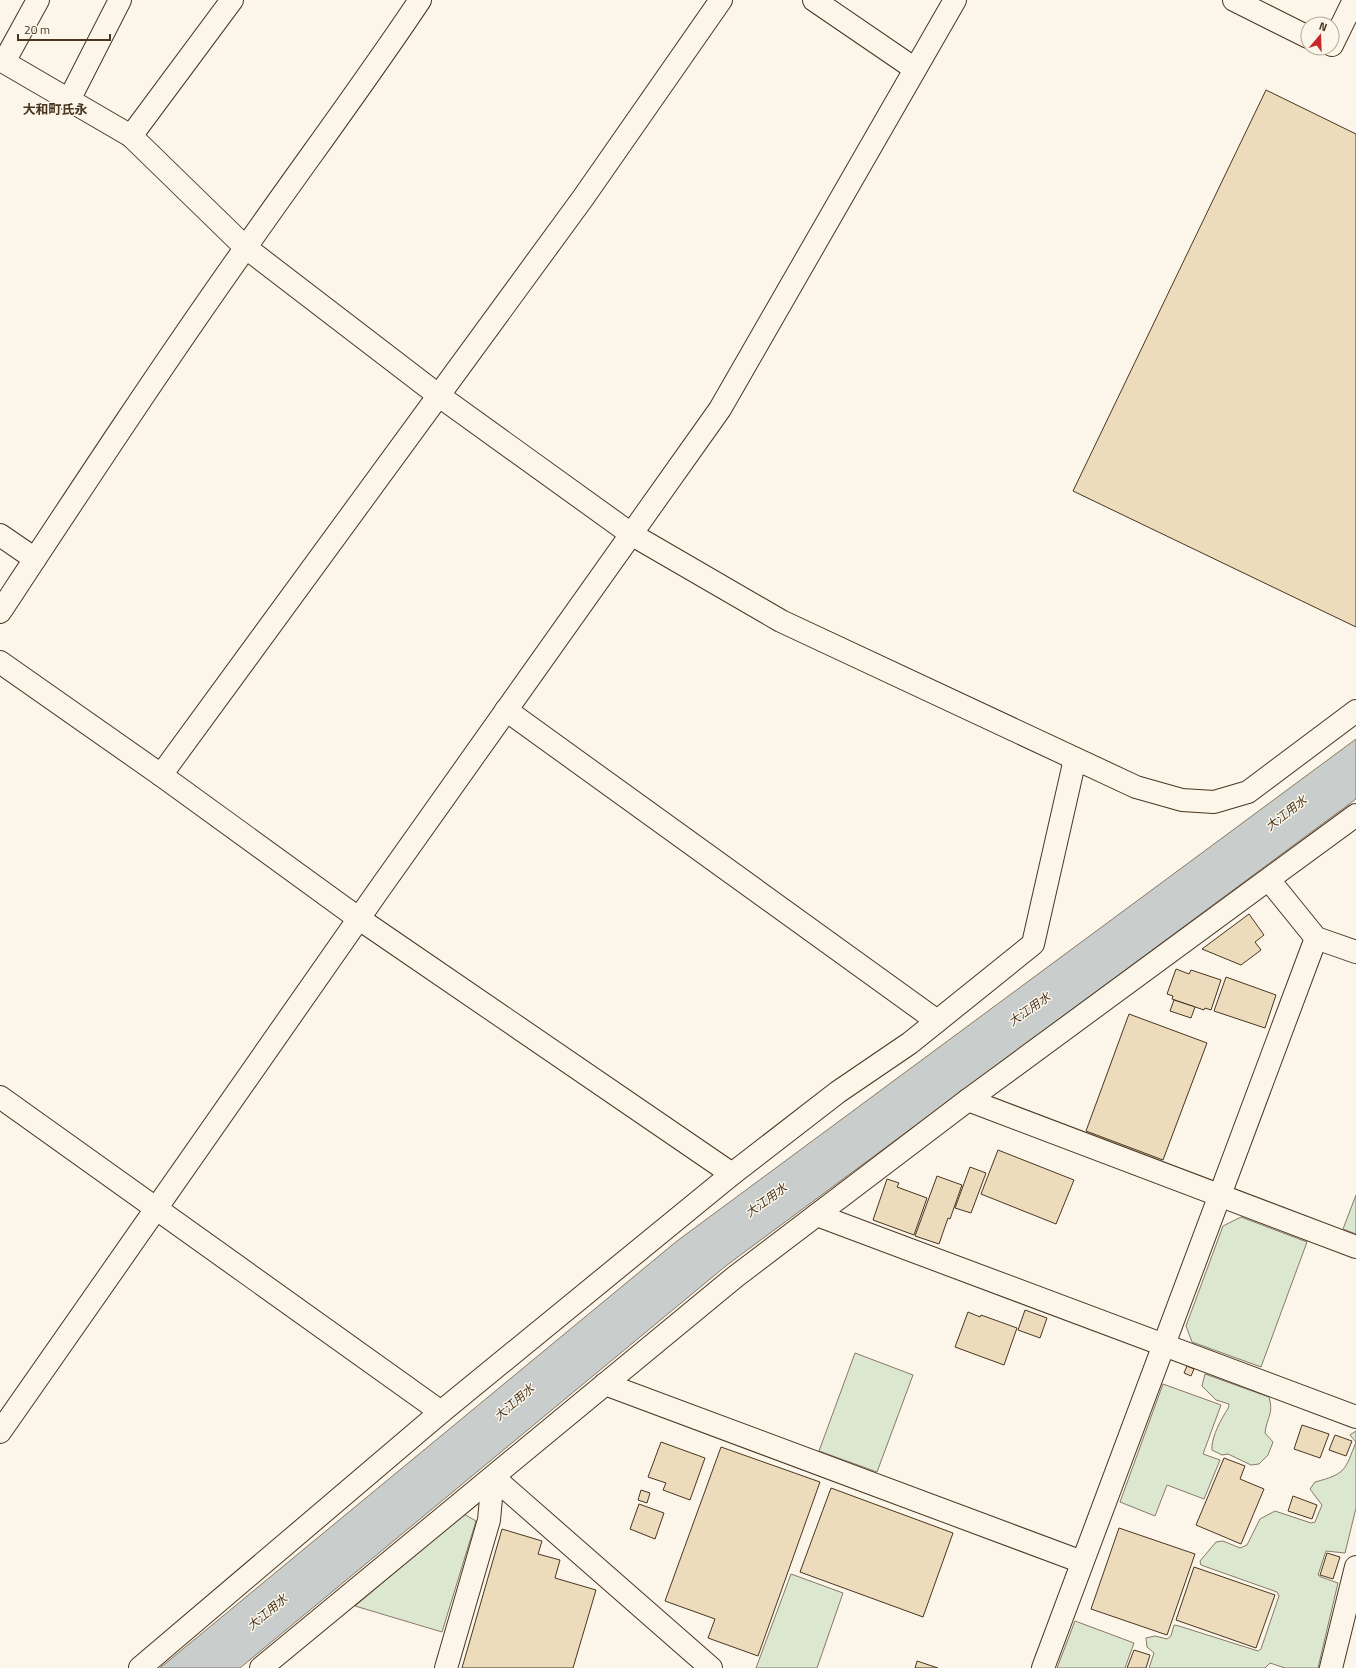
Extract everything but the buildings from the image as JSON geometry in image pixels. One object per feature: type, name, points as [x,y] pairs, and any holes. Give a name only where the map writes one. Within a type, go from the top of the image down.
[{"type":"street","points":[[38,0],[1,63],[131,136],[245,247],[438,395],[631,534],[781,621],[1136,787],[1182,800],[1214,802],[1248,792],[1356,711]]},
{"type":"street","points":[[69,100],[120,0]]},
{"type":"street","points":[[131,136],[232,0]]},
{"type":"street","points":[[0,612],[130,416],[245,247],[392,42],[420,0]]},
{"type":"street","points":[[161,776],[583,198],[721,0]]},
{"type":"street","points":[[814,0],[914,69]]},
{"type":"street","points":[[0,1432],[358,918],[720,409],[954,0]]},
{"type":"street","points":[[1234,0],[1300,33]]},
{"type":"street","points":[[1340,29],[1354,0]]},
{"type":"street","points":[[0,535],[35,559]]},
{"type":"street","points":[[0,662],[358,918],[732,1174]]},
{"type":"street","points":[[506,710],[937,1021]]},
{"type":"street","points":[[140,1668],[441,1412],[732,1174],[838,1092],[910,1043],[1032,944],[1075,759]]},
{"type":"street","points":[[261,1668],[735,1277],[968,1100],[1356,815]]},
{"type":"street","points":[[1269,880],[1316,938],[1356,952]]},
{"type":"street","points":[[1043,1668],[1316,938]]},
{"type":"street","points":[[0,1097],[441,1412]]},
{"type":"street","points":[[968,1100],[1356,1247]]},
{"type":"street","points":[[817,1215],[1356,1416]]},
{"type":"street","points":[[605,1384],[1082,1562]]},
{"type":"street","points":[[446,1668],[489,1520],[493,1477]]},
{"type":"street","points":[[493,1477],[711,1668]]},
{"type":"street","points":[[1331,1668],[1356,1567]]},
{"type":"green space","points":[[1356,1195],[1356,1234],[1343,1229]]},
{"type":"green space","points":[[1241,1217],[1307,1242],[1261,1367],[1192,1342],[1186,1326],[1223,1226]]},
{"type":"green space","points":[[855,1353],[913,1375],[877,1472],[819,1451]]},
{"type":"green space","points":[[1205,1374],[1269,1397],[1271,1407],[1265,1433],[1273,1442],[1268,1455],[1259,1464],[1251,1465],[1228,1454],[1222,1455],[1212,1450],[1215,1432],[1228,1409],[1229,1404],[1216,1400],[1202,1386]]},
{"type":"green space","points":[[1163,1384],[1221,1405],[1203,1454],[1220,1460],[1204,1499],[1167,1485],[1155,1516],[1120,1502]]},
{"type":"green space","points":[[1356,1431],[1356,1442],[1350,1435]]},
{"type":"green space","points":[[1356,1442],[1356,1508],[1345,1553],[1326,1551],[1318,1575],[1338,1583],[1318,1668],[1285,1668],[1270,1663],[1265,1668],[1149,1668],[1154,1653],[1147,1647],[1146,1638],[1155,1636],[1167,1639],[1171,1636],[1174,1625],[1258,1651],[1261,1649],[1279,1596],[1277,1592],[1201,1565],[1200,1561],[1216,1542],[1223,1541],[1240,1548],[1247,1545],[1260,1519],[1275,1511],[1311,1523],[1315,1522],[1322,1505],[1310,1489],[1315,1482],[1333,1476],[1343,1470]]},
{"type":"green space","points":[[464,1514],[476,1521],[442,1632],[355,1606]]},
{"type":"green space","points":[[791,1574],[843,1593],[817,1668],[756,1668]]},
{"type":"green space","points":[[1075,1621],[1134,1643],[1125,1668],[1057,1668]]},
{"type":"water","name":"大江用水","points":[[1356,739],[1356,799],[727,1265],[240,1668],[160,1668],[677,1241]]},
{"type":"district","name":"大和町氏永","points":[[55,109]]}]
